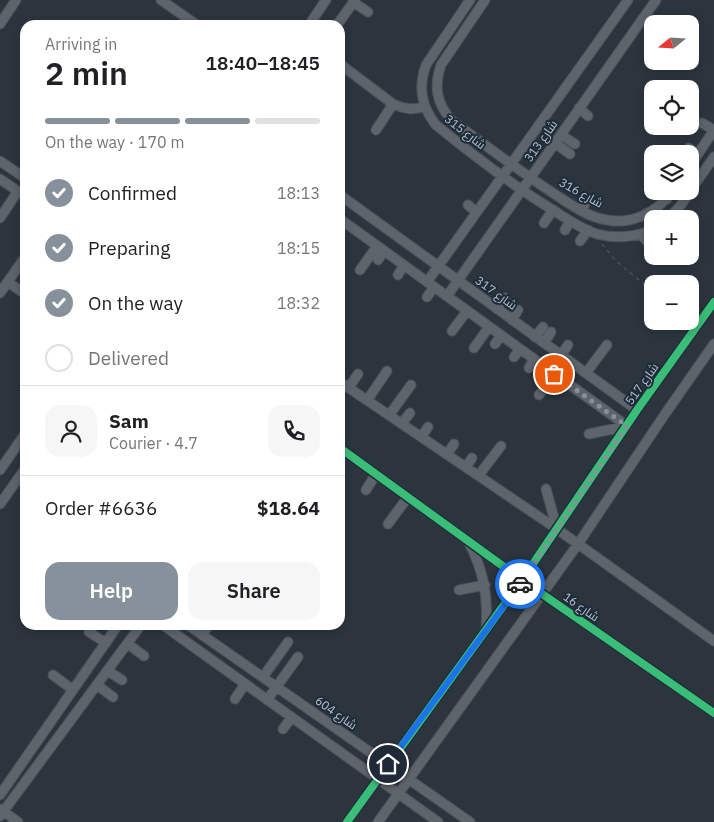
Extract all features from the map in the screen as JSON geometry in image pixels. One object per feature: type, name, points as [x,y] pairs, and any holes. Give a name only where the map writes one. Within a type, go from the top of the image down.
[{"type":"street","points":[[0,24],[16,0]]},
{"type":"street","points":[[163,0],[190,20]]},
{"type":"street","points":[[312,20],[326,0]]},
{"type":"street","points":[[345,68],[393,104],[403,108],[414,109],[424,107],[421,91],[422,75],[426,65],[470,0]]},
{"type":"street","name":"شارع 315","points":[[485,0],[441,65],[437,76],[438,100],[443,111],[451,120],[530,178]]},
{"type":"street","name":"شارع 313","points":[[427,297],[438,266],[628,0]]},
{"type":"street","name":"شارع 313","points":[[447,296],[580,108],[603,81],[656,0]]},
{"type":"street","points":[[341,20],[354,1],[368,12]]},
{"type":"street","points":[[443,40],[453,46]]},
{"type":"street","points":[[376,130],[393,104]]},
{"type":"street","name":"شارع 315","points":[[424,107],[436,125],[522,190]]},
{"type":"street","points":[[580,108],[588,116]]},
{"type":"street","points":[[699,152],[714,130],[702,123]]},
{"type":"street","points":[[558,139],[574,144]]},
{"type":"street","points":[[558,139],[570,154]]},
{"type":"street","points":[[699,181],[711,167],[714,157]]},
{"type":"street","points":[[0,161],[20,174]]},
{"type":"street","name":"شارع 316","points":[[530,178],[592,216],[608,221],[624,221],[644,215]]},
{"type":"street","points":[[0,179],[20,193]]},
{"type":"street","points":[[522,190],[570,221],[592,232],[612,237],[628,237],[644,233]]},
{"type":"street","points":[[0,218],[20,195]]},
{"type":"street","name":"شارع 317","points":[[345,199],[637,410]]},
{"type":"street","points":[[581,210],[588,199]]},
{"type":"street","name":"شارع 316","points":[[655,210],[665,200]]},
{"type":"street","points":[[468,205],[476,212]]},
{"type":"street","points":[[544,224],[552,210]]},
{"type":"street","points":[[565,230],[570,221]]},
{"type":"street","points":[[345,223],[627,426]]},
{"type":"street","points":[[580,241],[592,232]]},
{"type":"street","points":[[640,234],[644,238]]},
{"type":"street","points":[[378,260],[381,248]]},
{"type":"street","points":[[360,270],[381,248]]},
{"type":"street","points":[[0,293],[20,264]]},
{"type":"street","points":[[398,275],[404,265]]},
{"type":"street","points":[[8,282],[20,290]]},
{"type":"street","points":[[497,309],[505,298]]},
{"type":"street","name":"شارع 517","points":[[347,822],[522,580],[637,410],[714,302]]},
{"type":"street","points":[[512,320],[518,310]]},
{"type":"street","points":[[452,331],[467,311]]},
{"type":"street","points":[[535,337],[543,326]]},
{"type":"street","points":[[474,348],[490,327]]},
{"type":"street","points":[[544,343],[551,332]]},
{"type":"street","points":[[496,344],[501,335]]},
{"type":"street","points":[[378,822],[578,544],[714,344]]},
{"type":"street","points":[[561,355],[568,345]]},
{"type":"street","points":[[586,373],[607,345]]},
{"type":"street","points":[[514,357],[520,348]]},
{"type":"street","points":[[528,368],[534,359]]},
{"type":"street","points":[[368,400],[387,371]]},
{"type":"street","points":[[349,387],[358,374]]},
{"type":"street","points":[[539,395],[554,374]]},
{"type":"street","points":[[345,385],[557,529],[714,641]]},
{"type":"street","points":[[390,414],[412,385]]},
{"type":"street","points":[[402,423],[410,412]]},
{"type":"street","points":[[589,434],[627,426]]},
{"type":"street","points":[[422,436],[428,427]]},
{"type":"street","points":[[0,470],[20,441]]},
{"type":"street","points":[[447,454],[454,444]]},
{"type":"street","points":[[479,475],[501,446]]},
{"type":"street","name":"شارع 16","points":[[345,452],[522,580],[714,713]]},
{"type":"street","points":[[466,467],[472,458]]},
{"type":"street","points":[[366,490],[376,474]]},
{"type":"street","points":[[0,504],[20,476]]},
{"type":"street","points":[[546,489],[557,529]]},
{"type":"street","points":[[388,524],[408,498]]},
{"type":"street","points":[[467,540],[481,569],[485,585],[486,629]]},
{"type":"street","points":[[459,590],[485,585]]},
{"type":"street","points":[[0,795],[114,630]]},
{"type":"street","points":[[18,822],[1,812],[138,630]]},
{"type":"street","points":[[170,630],[438,822]]},
{"type":"street","name":"شارع 604","points":[[196,630],[470,822]]},
{"type":"street","points":[[202,634],[205,630]]},
{"type":"street","points":[[89,632],[106,643]]},
{"type":"street","points":[[263,677],[288,642]]},
{"type":"street","points":[[128,644],[144,656]]},
{"type":"street","points":[[267,700],[298,657]]},
{"type":"street","points":[[108,671],[122,680]]},
{"type":"street","points":[[53,674],[73,690]]},
{"type":"street","points":[[235,699],[245,684]]},
{"type":"street","points":[[97,685],[113,697]]},
{"type":"street","points":[[283,729],[291,718]]},
{"type":"path","points":[[592,232],[616,261],[644,284]]},
{"type":"cycle path","points":[[347,822],[522,580],[637,410],[714,302]]},
{"type":"cycle path","points":[[345,452],[522,580],[714,713]]},
{"type":"way so far","points":[[520,584],[627,426],[554,374]]},
{"type":"route","points":[[388,764],[520,584]]}]
